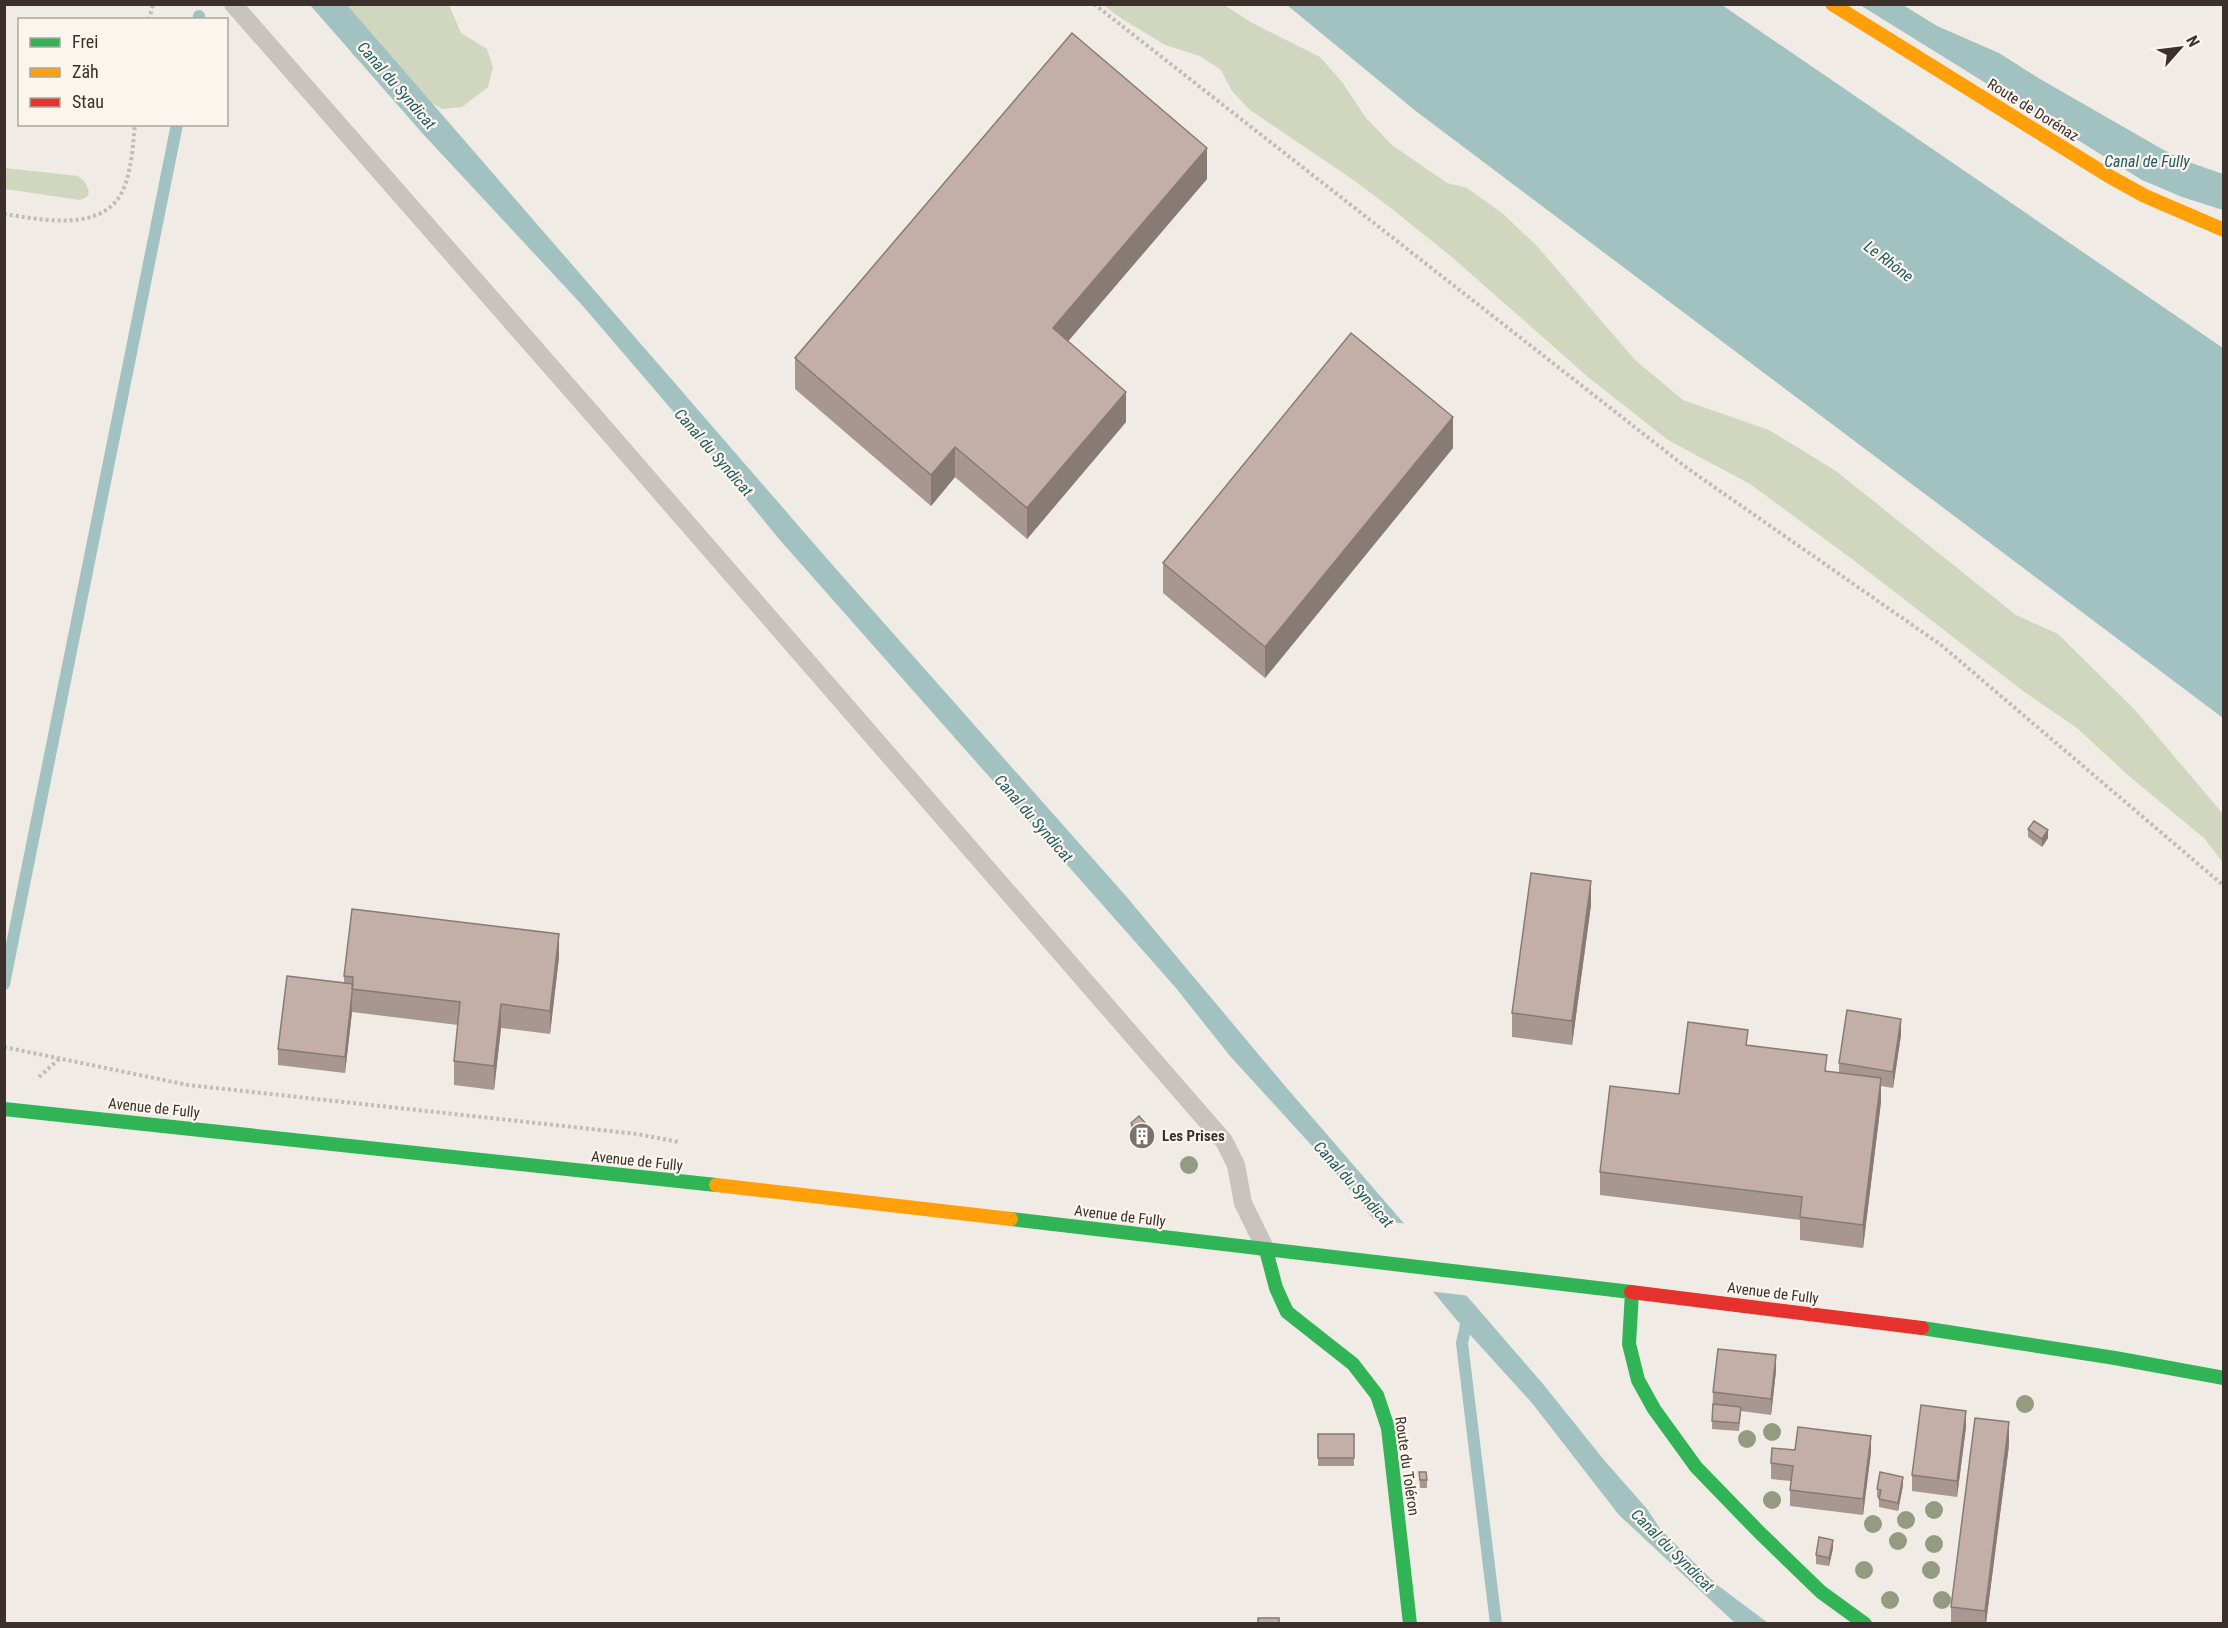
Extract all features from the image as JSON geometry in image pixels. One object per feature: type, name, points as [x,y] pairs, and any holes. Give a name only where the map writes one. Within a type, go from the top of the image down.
[{"type":"main road","name":"Route de Dorénaz","points":[[1833,4],[2107,175],[2145,196],[2223,230]]},
{"type":"main road","name":"Avenue de Fully","points":[[4,1109],[851,1200],[1316,1257],[1632,1292],[2016,1341],[2223,1378]]},
{"type":"main road","name":"Route du Toléron","points":[[1266,1250],[1276,1288],[1287,1312],[1353,1364],[1377,1395],[1388,1428],[1410,1623]]},
{"type":"main road","points":[[1632,1292],[1629,1344],[1638,1380],[1654,1409],[1696,1467],[1759,1532],[1821,1592],[1865,1623]]},
{"type":"lane","points":[[233,4],[1224,1141],[1236,1165],[1243,1203],[1266,1250]]},
{"type":"path","points":[[1094,4],[1687,468],[1941,645],[2223,886]]},
{"type":"path","points":[[4,214],[41,219],[76,220],[86,219],[108,209],[118,199],[129,172],[135,126]]},
{"type":"green space","points":[[341,5],[449,5],[461,33],[487,49],[493,67],[488,87],[462,107],[443,109],[379,78],[352,54],[342,35]]},
{"type":"green space","points":[[1104,5],[1224,5],[1254,24],[1320,57],[1342,82],[1366,118],[1392,145],[1447,183],[1467,188],[1502,213],[1537,246],[1635,360],[1683,400],[1769,430],[1836,471],[2016,615],[2058,634],[2135,710],[2223,814],[2223,863],[2204,838],[2130,777],[2077,728],[2023,691],[1852,559],[1750,484],[1668,440],[1588,377],[1453,258],[1392,209],[1250,110],[1232,91],[1221,70],[1200,56],[1165,45]]},
{"type":"green space","points":[[5,168],[78,176],[85,182],[89,192],[87,197],[80,200],[5,189]]},
{"type":"water","name":"Canal du Syndicat","points":[[310,5],[347,5],[829,561],[1125,895],[1285,1086],[1543,1384],[1647,1509],[1661,1530],[1716,1584],[1768,1623],[1735,1623],[1619,1515],[1532,1403],[1454,1317],[1324,1159],[1230,1056],[1176,988],[779,539],[582,305],[423,134]]},
{"type":"water","name":"Le Rhône","points":[[1287,5],[1722,5],[2223,348],[2223,718],[1417,112]]},
{"type":"water","name":"Canal de Fully","points":[[1860,5],[1903,5],[1937,26],[1999,53],[2162,149],[2183,160],[2223,174],[2223,210],[2182,197],[2142,180]]},
{"type":"pier","points":[[1370,1219],[1408,1224],[1470,1296],[1429,1291]]},
{"type":"building","points":[[1072,33],[1207,148],[1053,328],[1126,392],[1027,508],[955,447],[931,475],[795,358]]},
{"type":"building","points":[[1351,333],[1453,417],[1265,647],[1163,563]]},
{"type":"building","points":[[2034,821],[2048,830],[2042,839],[2028,829]]},
{"type":"building","points":[[1531,873],[1591,881],[1572,1021],[1512,1013]]},
{"type":"building","points":[[352,909],[559,934],[550,1011],[501,1004],[494,1066],[454,1061],[460,1002],[352,989],[353,977],[344,976]]},
{"type":"building","points":[[287,976],[353,984],[345,1057],[278,1049]]},
{"type":"building","points":[[1847,1010],[1901,1019],[1893,1072],[1839,1063]]},
{"type":"building","points":[[1688,1022],[1748,1030],[1746,1045],[1827,1055],[1825,1071],[1881,1078],[1863,1225],[1800,1217],[1802,1197],[1600,1172],[1610,1086],[1679,1094]]},
{"type":"building","points":[[1139,1116],[1154,1133],[1145,1141],[1131,1123]]},
{"type":"building","points":[[1718,1349],[1776,1355],[1771,1399],[1713,1392]]},
{"type":"building","points":[[1713,1404],[1741,1407],[1739,1423],[1712,1421]]},
{"type":"building","points":[[1921,1405],[1966,1411],[1957,1481],[1912,1475]]},
{"type":"building","points":[[1975,1418],[2009,1422],[1985,1611],[1951,1607]]},
{"type":"building","points":[[1798,1427],[1871,1436],[1863,1499],[1790,1490],[1793,1466],[1771,1463],[1772,1448],[1795,1450]]},
{"type":"building","points":[[1318,1434],[1354,1434],[1354,1458],[1318,1458]]},
{"type":"building","points":[[1419,1472],[1426,1472],[1427,1480],[1420,1480]]},
{"type":"building","points":[[1880,1472],[1903,1477],[1898,1503],[1879,1499],[1881,1490],[1877,1489]]},
{"type":"building","points":[[1819,1537],[1833,1540],[1829,1558],[1816,1555]]},
{"type":"building","points":[[1258,1618],[1279,1618],[1279,1623],[1258,1623]]},
{"type":"waterway","points":[[4,984],[177,126]]},
{"type":"waterway","points":[[1468,1316],[1462,1343],[1496,1624]]},
{"type":"traffic: fast","points":[[4,1109],[716,1185]]},
{"type":"traffic: fast","points":[[1011,1219],[1631,1292]]},
{"type":"traffic: fast","points":[[1266,1250],[1276,1288],[1287,1312],[1353,1364],[1377,1395],[1388,1428],[1410,1624]]},
{"type":"traffic: fast","points":[[1632,1292],[1629,1344],[1638,1380],[1654,1409],[1696,1467],[1759,1532],[1821,1592],[1865,1624]]},
{"type":"traffic: fast","points":[[1922,1328],[2115,1358],[2224,1378]]},
{"type":"traffic: slow","points":[[1832,4],[2107,175],[2145,196],[2224,230]]},
{"type":"traffic: slow","points":[[716,1185],[1011,1219]]},
{"type":"traffic: jam","points":[[1631,1292],[1922,1328]]},
{"type":"place","name":"Les Prises","points":[[1142,1136]]}]
